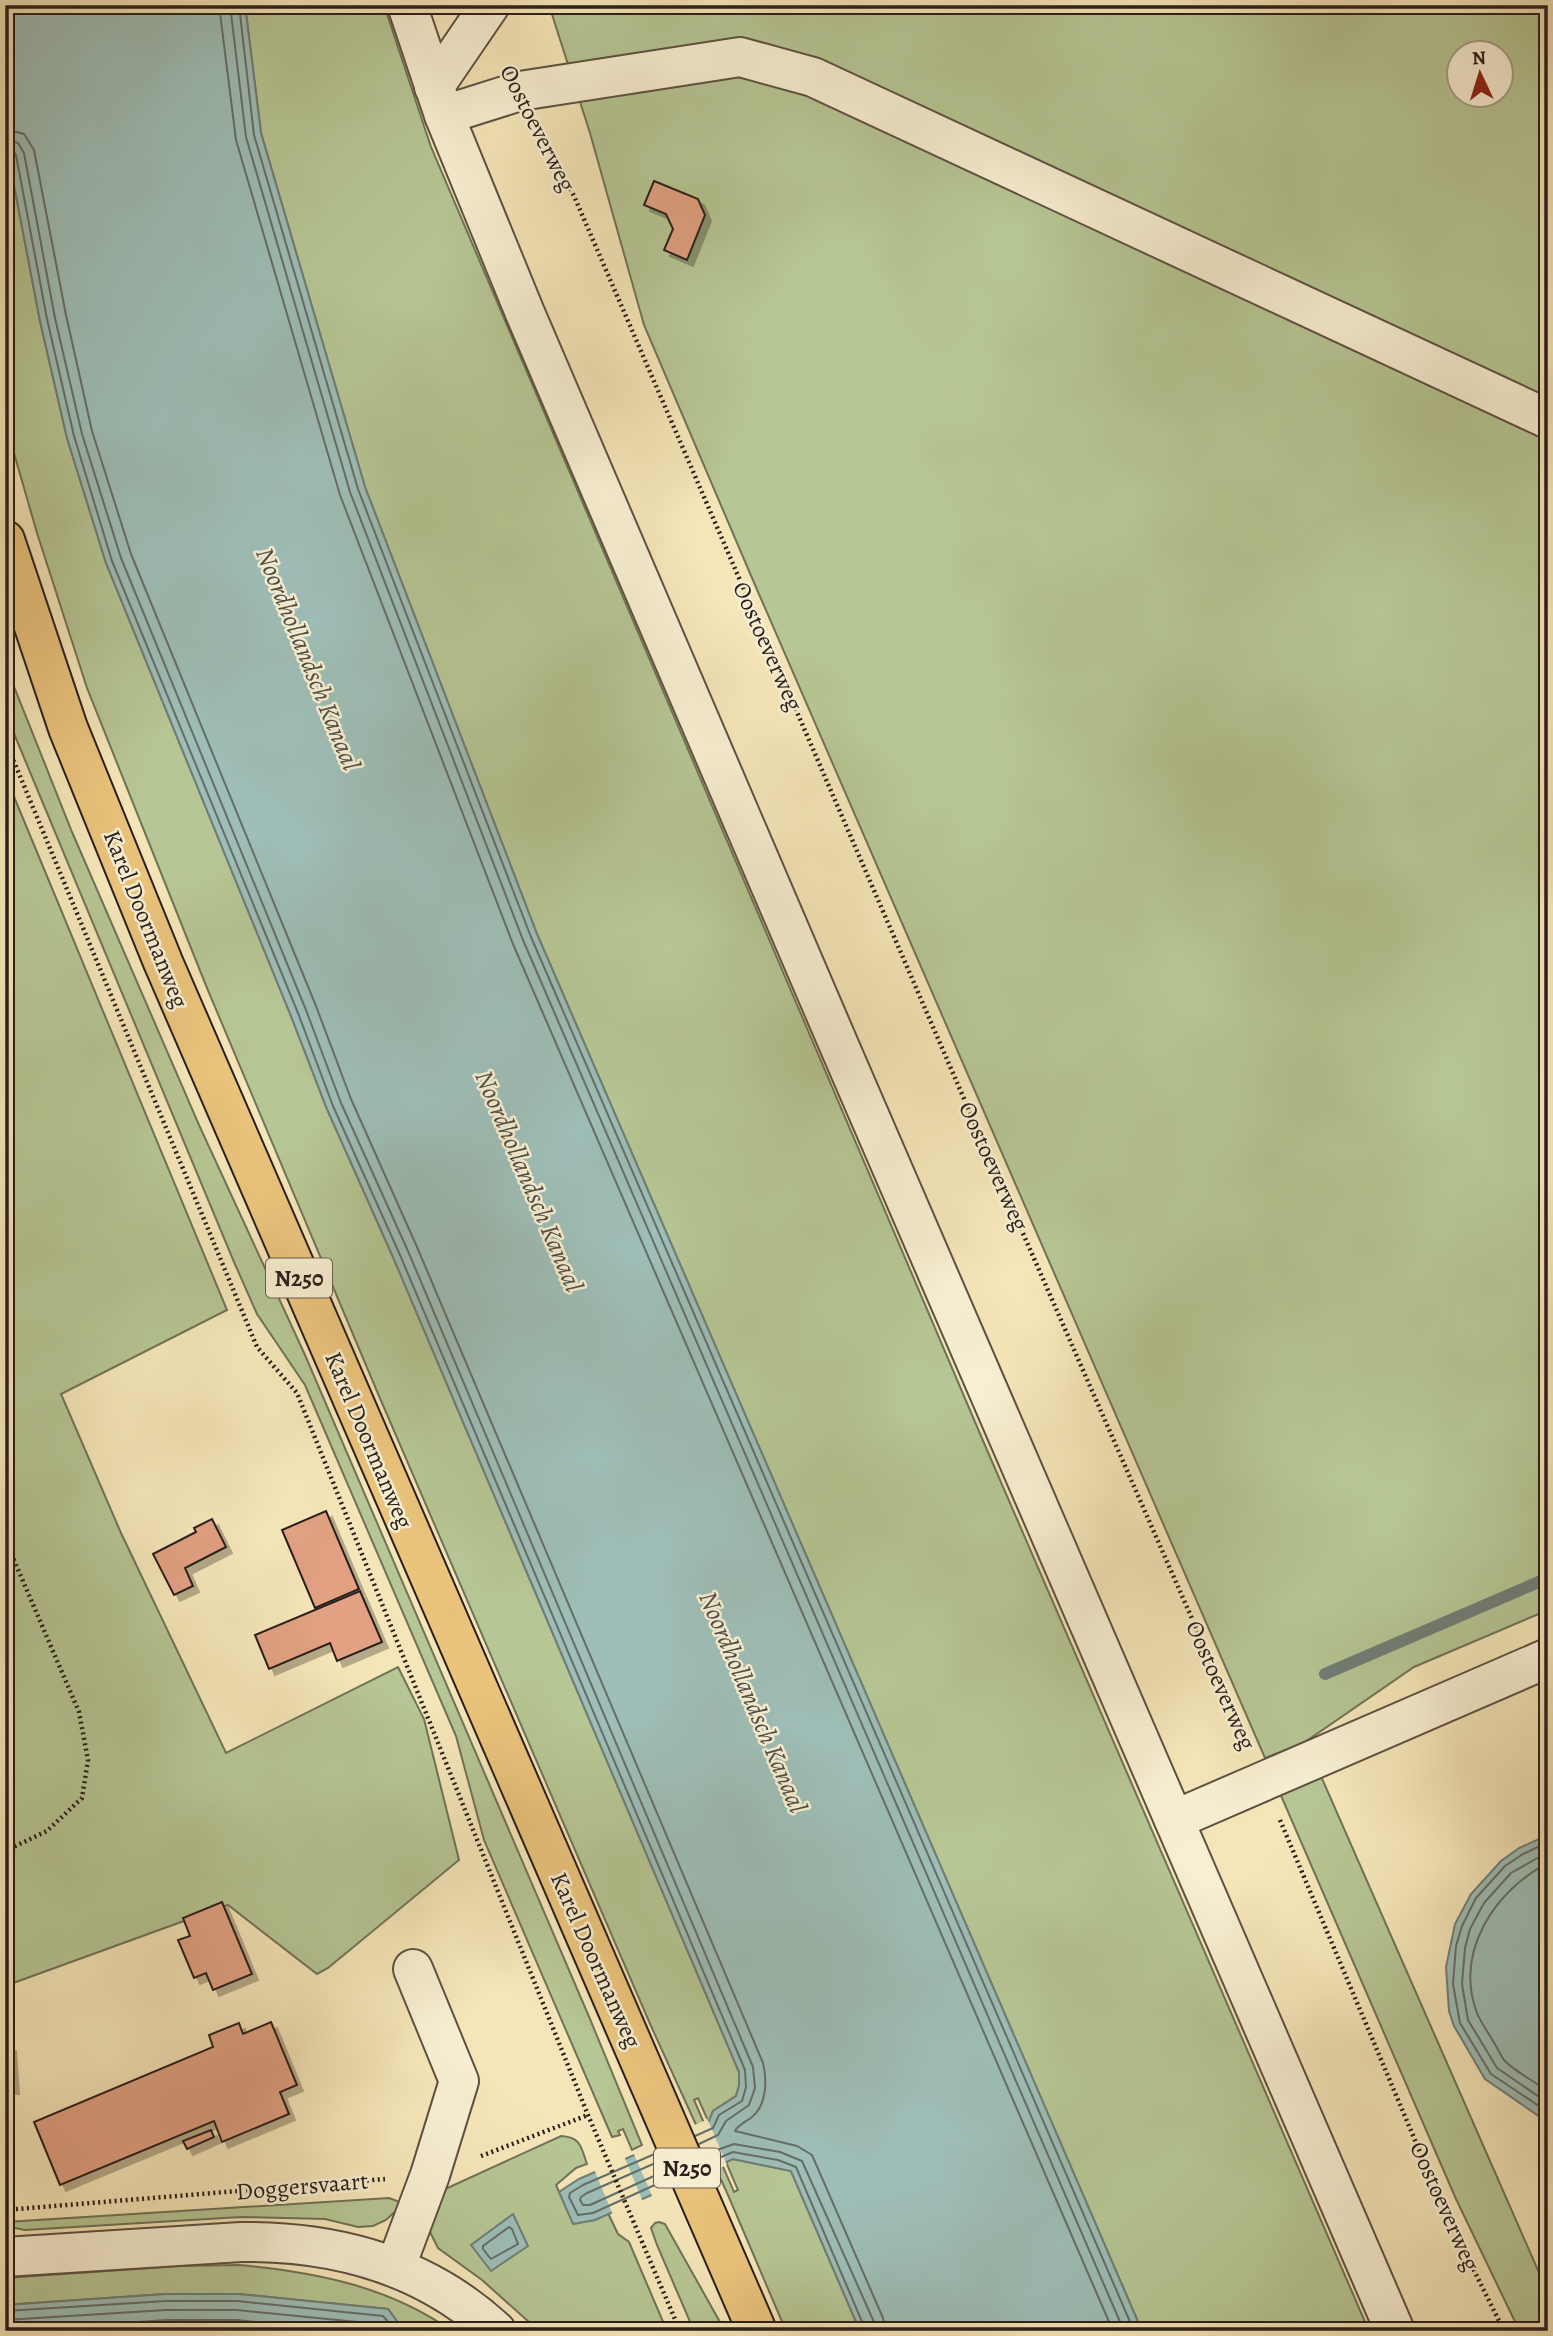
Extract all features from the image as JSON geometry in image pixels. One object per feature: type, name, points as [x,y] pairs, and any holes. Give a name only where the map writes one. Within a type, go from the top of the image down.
[{"type":"main road","name":"Karel Doormanweg","points":[[5,540],[68,728],[163,962],[757,2331]]},
{"type":"street","points":[[407,5],[439,101],[525,313],[1395,2331]]},
{"type":"street","points":[[439,101],[490,5]]},
{"type":"street","points":[[439,101],[520,92],[740,57],[813,78],[1548,419]]},
{"type":"street","points":[[1174,1820],[1548,1658]]},
{"type":"street","points":[[396,2266],[430,2175],[459,2081],[413,1969]]},
{"type":"street","name":"Doggersvaart","points":[[5,2257],[277,2242],[360,2255],[396,2266],[464,2304],[496,2331]]},
{"type":"path","name":"Oostoeverweg","points":[[520,92],[574,196],[968,1108],[1264,1782],[1447,2216],[1504,2331]]},
{"type":"path","name":"Karel Doormanweg","points":[[5,740],[257,1347],[297,1393],[303,1405],[588,2115],[680,2331]]},
{"type":"path","points":[[5,1539],[79,1712],[88,1760],[82,1798],[47,1832],[5,1850]]},
{"type":"path","name":"Doggersvaart","points":[[5,2210],[430,2175],[588,2115]]},
{"type":"green space","points":[[245,5],[384,5],[431,147],[987,1450],[1369,2331],[1142,2331],[537,934],[365,487],[261,133]]},
{"type":"green space","points":[[549,5],[1548,5],[1548,1610],[1414,1667],[1302,1744],[1265,1758],[644,325],[590,133]]},
{"type":"green space","points":[[5,138],[40,321],[67,438],[106,563],[327,1109],[393,1257],[739,2072],[736,2096],[713,2111],[709,2123],[698,2098],[694,2100],[734,2192],[738,2190],[726,2162],[733,2159],[791,2171],[860,2331],[786,2331],[379,1396],[207,988],[87,688],[37,533],[5,422]]},
{"type":"green space","points":[[5,664],[72,832],[199,1125],[305,1355],[590,2019],[642,2145],[632,2150],[623,2129],[618,2131],[620,2135],[612,2137],[484,1840],[456,1736],[305,1385],[257,1314],[234,1262],[5,712]]},
{"type":"green space","points":[[5,775],[227,1310],[61,1394],[121,1533],[226,1753],[398,1667],[424,1719],[459,1860],[328,1968],[317,1974],[228,1905],[5,1986]]},
{"type":"green space","points":[[1320,1774],[1548,2293],[1548,2331],[1521,2331],[1518,2328],[1456,2199],[1279,1791]]},
{"type":"green space","points":[[561,2136],[576,2141],[587,2164],[576,2168],[556,2185],[573,2223],[595,2220],[608,2213],[618,2234],[629,2242],[667,2331],[539,2331],[482,2280],[438,2248],[430,2232],[431,2215],[443,2190]]},
{"type":"green space","points":[[389,2198],[400,2202],[397,2210],[386,2220],[373,2226],[358,2227],[325,2219],[241,2217],[25,2230],[5,2226],[6,2222]]},
{"type":"green space","points":[[659,2222],[665,2224],[725,2331],[694,2331],[651,2228]]},
{"type":"green space","points":[[239,2265],[323,2277],[377,2292],[428,2316],[452,2331],[404,2331],[388,2309],[238,2294],[166,2294],[5,2305],[5,2278],[180,2266]]},
{"type":"water","name":"Noordhollandsch Kanaal","points":[[5,5],[245,5],[261,133],[365,487],[537,934],[1142,2331],[860,2331],[791,2171],[733,2159],[595,2220],[573,2224],[559,2192],[579,2179],[708,2123],[713,2111],[736,2096],[739,2072],[393,1257],[327,1109],[106,563],[67,438],[40,321],[5,138]]},
{"type":"water","points":[[1548,1835],[1548,2119],[1540,2117],[1485,2079],[1454,2026],[1449,2011],[1446,1967],[1455,1924],[1471,1894],[1501,1861],[1519,1848]]},
{"type":"water","points":[[513,2214],[528,2246],[491,2271],[471,2245]]},
{"type":"water","points":[[166,2294],[238,2294],[388,2309],[404,2331],[5,2331],[5,2305]]},
{"type":"pier","points":[[707,2118],[727,2165],[653,2198],[633,2152]]},
{"type":"pier","points":[[624,2156],[643,2202],[613,2215],[594,2169]]},
{"type":"building","points":[[654,181],[698,199],[705,215],[687,260],[664,250],[673,229],[666,214],[644,205]]},
{"type":"building","points":[[326,1511],[359,1589],[315,1608],[282,1530]]},
{"type":"building","points":[[212,1519],[226,1547],[185,1568],[193,1586],[174,1595],[153,1554],[196,1532],[194,1528]]},
{"type":"building","points":[[360,1591],[382,1642],[337,1661],[330,1643],[269,1669],[255,1635]]},
{"type":"building","points":[[222,1902],[252,1974],[213,1990],[206,1973],[194,1978],[178,1940],[190,1936],[183,1918]]},
{"type":"building","points":[[271,2022],[297,2085],[280,2092],[289,2114],[222,2142],[214,2121],[60,2185],[34,2122],[213,2047],[209,2035],[239,2023],[243,2034]]},
{"type":"building","points":[[5,2045],[10,2045],[13,2088],[5,2088]]},
{"type":"building","points":[[211,2130],[214,2137],[187,2149],[183,2141]]},
{"type":"waterway","points":[[1325,1674],[1548,1578]]}]
